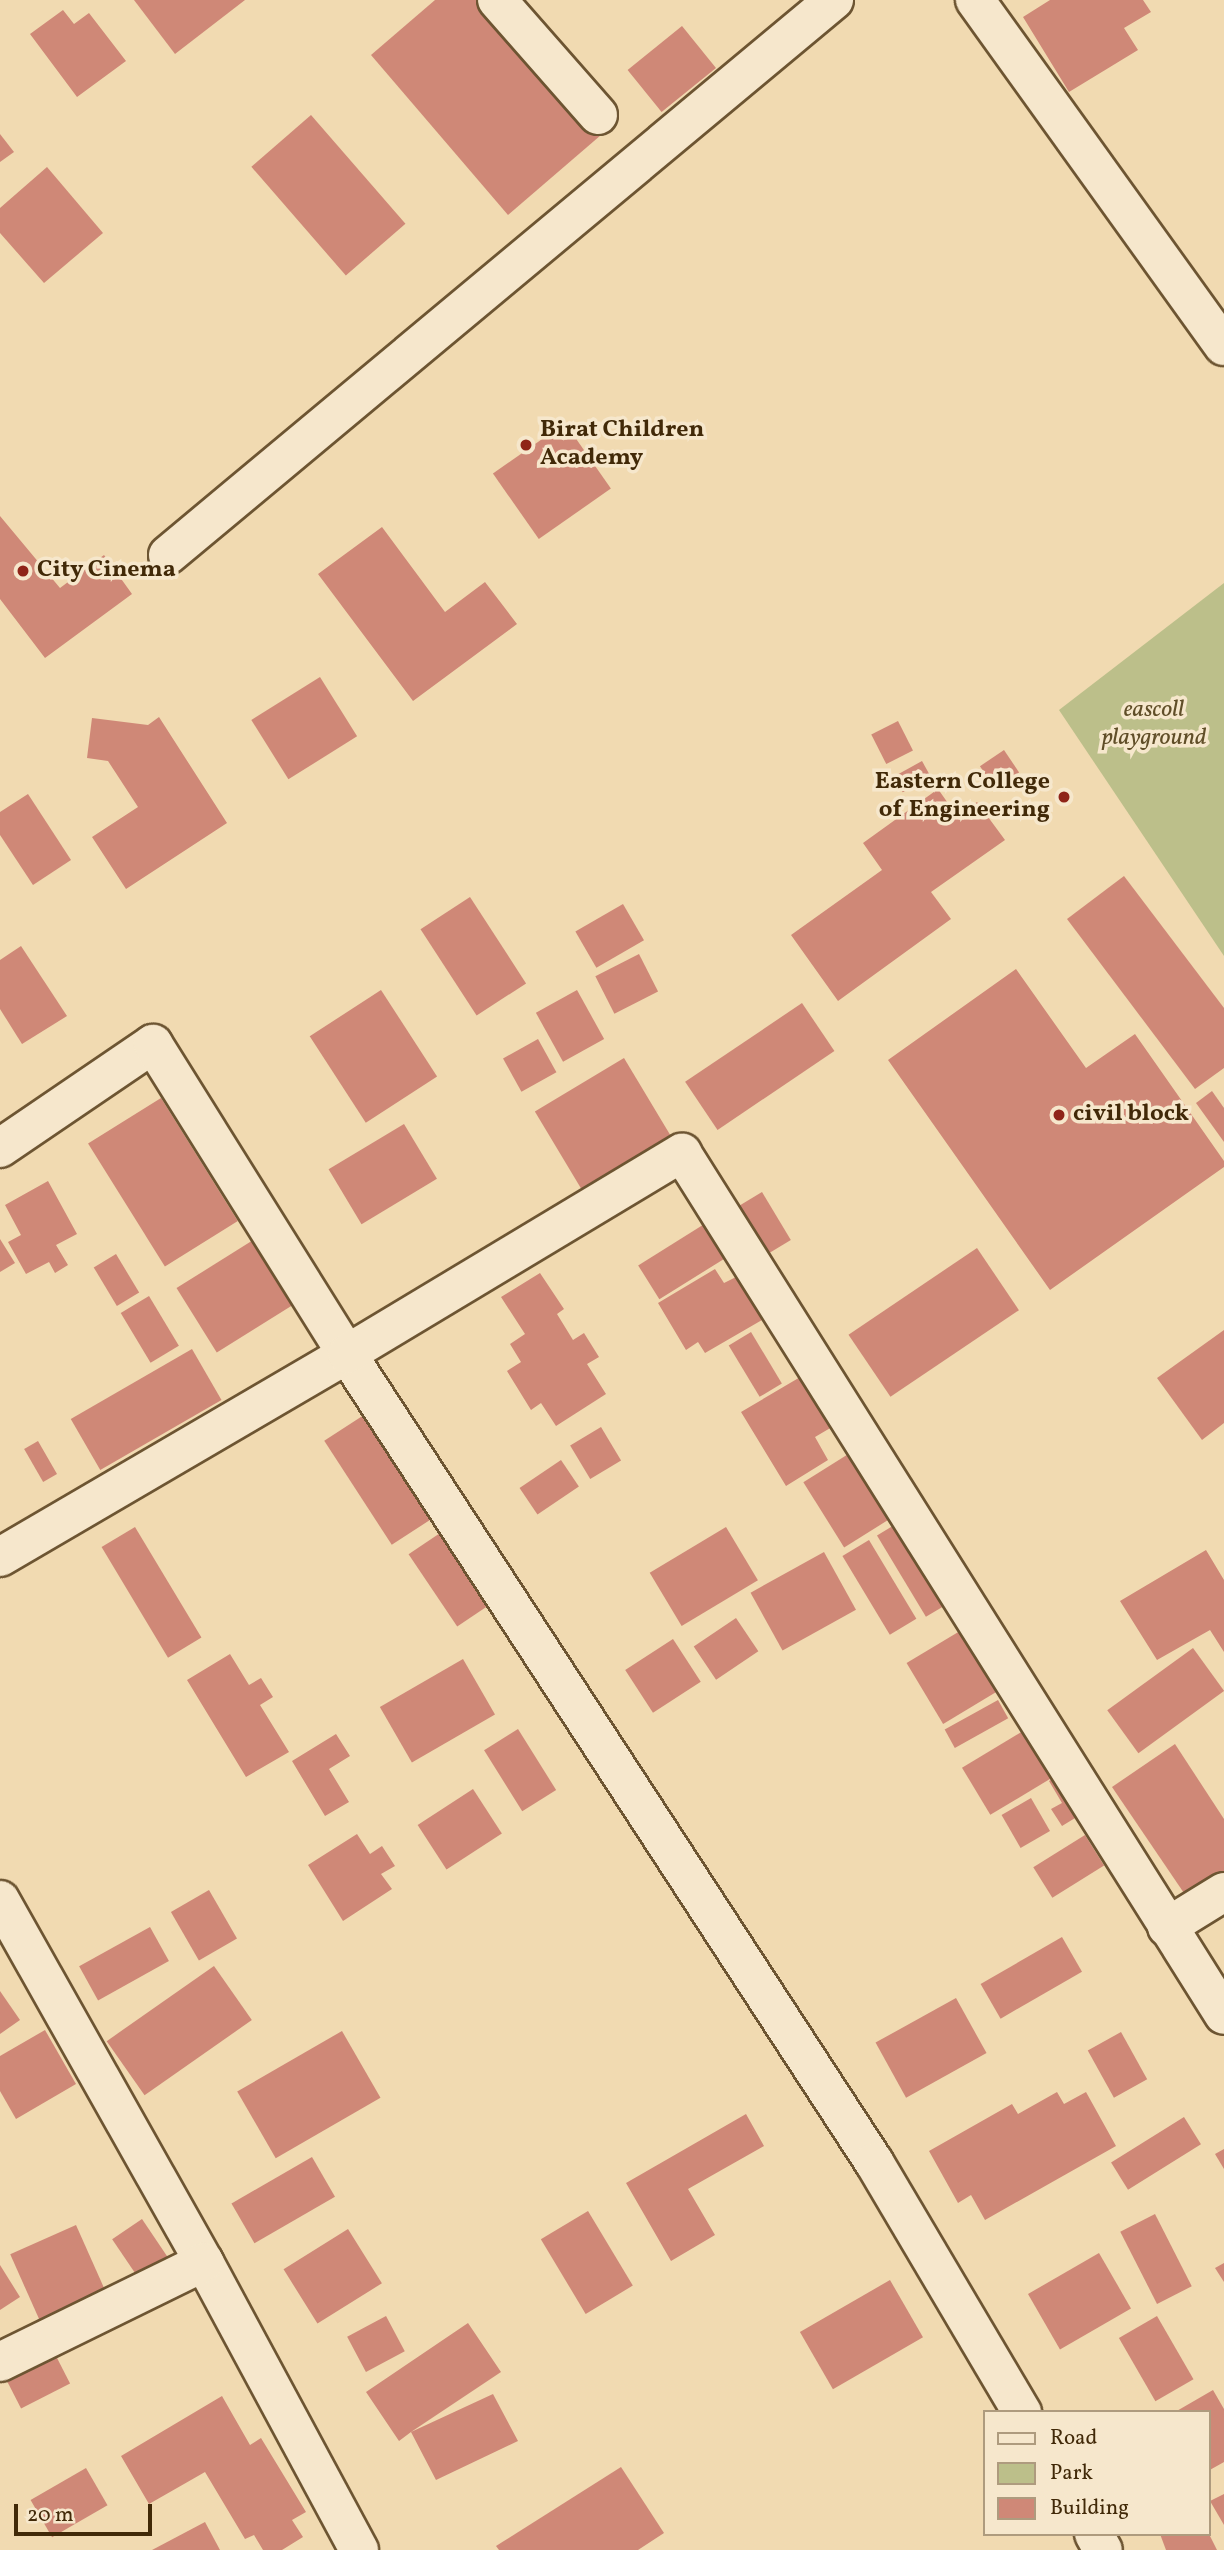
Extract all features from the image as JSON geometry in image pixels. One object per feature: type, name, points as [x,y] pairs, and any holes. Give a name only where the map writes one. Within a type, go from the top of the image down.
[{"type":"street","points":[[497,0],[598,115]]},
{"type":"street","points":[[168,555],[834,0]]},
{"type":"street","points":[[975,0],[1224,346]]},
{"type":"street","points":[[0,1148],[153,1044],[347,1354],[874,2162],[1020,2410]]},
{"type":"street","points":[[0,1557],[347,1354],[682,1153],[1224,2015]]},
{"type":"street","points":[[1167,1927],[1224,1892]]},
{"type":"street","points":[[0,1900],[204,2262],[359,2550]]},
{"type":"street","points":[[0,2362],[204,2262]]},
{"type":"green space","name":"eascoll playground","points":[[1224,583],[1224,956],[1059,710]]},
{"type":"building","points":[[134,0],[245,0],[175,54]]},
{"type":"building","points":[[435,0],[497,0],[608,129],[508,215],[371,55]]},
{"type":"building","points":[[1050,0],[1143,0],[1151,12],[1124,28],[1138,50],[1069,92],[1023,17]]},
{"type":"building","points":[[63,10],[74,24],[89,13],[126,61],[77,97],[30,34]]},
{"type":"building","points":[[682,26],[716,68],[662,112],[628,70]]},
{"type":"building","points":[[311,115],[405,224],[346,276],[251,167]]},
{"type":"building","points":[[0,134],[14,152],[0,162]]},
{"type":"building","points":[[47,167],[103,233],[44,283],[0,233],[0,208]]},
{"type":"building","points":[[565,423],[611,489],[539,539],[493,473]]},
{"type":"building","name":"City Cinema","points":[[0,516],[60,588],[104,555],[132,594],[45,658],[0,599]]},
{"type":"building","points":[[382,527],[445,612],[485,582],[517,624],[413,701],[318,574]]},
{"type":"building","points":[[320,677],[357,736],[288,779],[251,720]]},
{"type":"building","points":[[159,717],[227,823],[126,889],[92,837],[138,807],[108,761],[87,758],[92,718],[148,725]]},
{"type":"building","points":[[898,721],[913,750],[886,764],[871,735]]},
{"type":"building","points":[[1004,750],[1019,772],[995,789],[980,766]]},
{"type":"building","points":[[922,761],[931,777],[903,792],[894,777]]},
{"type":"building","points":[[938,789],[957,816],[977,802],[1005,840],[931,892],[951,919],[838,1001],[791,935],[882,870],[863,843]]},
{"type":"building","points":[[28,794],[71,860],[33,885],[0,835],[0,812]]},
{"type":"building","points":[[1124,876],[1224,1008],[1224,1068],[1195,1089],[1067,919]]},
{"type":"building","points":[[470,897],[526,983],[477,1016],[421,929]]},
{"type":"building","points":[[623,904],[644,940],[596,968],[575,932]]},
{"type":"building","points":[[21,946],[67,1016],[22,1044],[0,1009],[0,960]]},
{"type":"building","points":[[639,954],[658,991],[614,1014],[595,976]]},
{"type":"building","name":"civil block","points":[[1016,969],[1086,1068],[1135,1034],[1224,1161],[1224,1167],[1050,1290],[888,1060]]},
{"type":"building","points":[[381,990],[437,1076],[366,1123],[310,1036]]},
{"type":"building","points":[[577,990],[604,1039],[563,1062],[536,1013]]},
{"type":"building","points":[[802,1003],[834,1051],[718,1130],[685,1082]]},
{"type":"building","points":[[538,1039],[556,1072],[521,1092],[503,1058]]},
{"type":"building","points":[[624,1058],[673,1139],[584,1193],[535,1112]]},
{"type":"building","points":[[1212,1091],[1224,1108],[1224,1142],[1196,1103]]},
{"type":"building","points":[[161,1098],[238,1221],[165,1267],[88,1144]]},
{"type":"building","points":[[404,1124],[437,1179],[362,1224],[329,1169]]},
{"type":"building","points":[[48,1181],[77,1234],[56,1245],[68,1265],[55,1273],[49,1262],[26,1274],[8,1242],[21,1235],[5,1205]]},
{"type":"building","points":[[762,1192],[791,1240],[766,1255],[737,1207]]},
{"type":"building","points":[[706,1223],[727,1257],[659,1299],[638,1265]]},
{"type":"building","points":[[263,1234],[303,1298],[217,1353],[176,1288]]},
{"type":"building","points":[[0,1239],[15,1263],[0,1272]]},
{"type":"building","points":[[977,1248],[1019,1310],[890,1397],[848,1335]]},
{"type":"building","points":[[116,1254],[139,1293],[117,1306],[94,1267]]},
{"type":"building","points":[[715,1269],[724,1283],[736,1277],[762,1320],[705,1353],[698,1342],[686,1350],[658,1303]]},
{"type":"building","points":[[540,1273],[564,1309],[557,1314],[573,1340],[584,1333],[599,1357],[587,1364],[606,1394],[556,1426],[541,1403],[531,1410],[507,1371],[521,1362],[510,1344],[525,1334],[501,1297]]},
{"type":"building","points":[[149,1296],[179,1346],[151,1363],[121,1313]]},
{"type":"building","points":[[1224,1330],[1224,1423],[1202,1440],[1157,1378]]},
{"type":"building","points":[[751,1332],[782,1383],[760,1397],[729,1345]]},
{"type":"building","points":[[192,1349],[222,1400],[100,1470],[71,1419]]},
{"type":"building","points":[[802,1376],[832,1427],[815,1437],[828,1460],[786,1486],[741,1412]]},
{"type":"building","points":[[367,1413],[435,1517],[392,1545],[324,1441]]},
{"type":"building","points":[[601,1427],[621,1460],[590,1479],[570,1446]]},
{"type":"building","points":[[38,1441],[57,1474],[43,1482],[24,1449]]},
{"type":"building","points":[[850,1453],[891,1518],[844,1547],[803,1482]]},
{"type":"building","points":[[561,1460],[579,1487],[537,1514],[520,1488]]},
{"type":"building","points":[[901,1521],[950,1602],[926,1617],[877,1535]]},
{"type":"building","points":[[455,1523],[504,1595],[457,1626],[409,1554]]},
{"type":"building","points":[[135,1527],[201,1638],[168,1658],[102,1547]]},
{"type":"building","points":[[726,1527],[758,1580],[682,1626],[650,1573]]},
{"type":"building","points":[[869,1540],[916,1619],[890,1635],[842,1556]]},
{"type":"building","points":[[1206,1550],[1224,1580],[1224,1652],[1210,1630],[1157,1660],[1120,1601]]},
{"type":"building","points":[[824,1552],[856,1610],[783,1650],[751,1593]]},
{"type":"building","points":[[736,1618],[758,1651],[716,1680],[694,1647]]},
{"type":"building","points":[[970,1625],[1007,1686],[943,1724],[907,1663]]},
{"type":"building","points":[[673,1639],[701,1682],[653,1713],[625,1670]]},
{"type":"building","points":[[1193,1648],[1224,1691],[1138,1753],[1107,1710]]},
{"type":"building","points":[[230,1654],[249,1685],[261,1678],[273,1697],[260,1705],[289,1752],[246,1777],[187,1680]]},
{"type":"building","points":[[463,1659],[495,1714],[412,1762],[380,1707]]},
{"type":"building","points":[[998,1700],[1008,1718],[955,1748],[945,1730]]},
{"type":"building","points":[[1028,1728],[1056,1775],[990,1815],[962,1768]]},
{"type":"building","points":[[518,1729],[556,1790],[522,1811],[484,1750]]},
{"type":"building","points":[[336,1734],[350,1756],[329,1769],[349,1802],[325,1816],[292,1761]]},
{"type":"building","points":[[1175,1744],[1224,1819],[1224,1875],[1188,1899],[1112,1787]]},
{"type":"building","points":[[1057,1776],[1080,1815],[1062,1826],[1051,1809],[1062,1803],[1049,1781]]},
{"type":"building","points":[[473,1789],[502,1833],[447,1869],[418,1825]]},
{"type":"building","points":[[1031,1798],[1050,1831],[1021,1848],[1002,1815]]},
{"type":"building","points":[[357,1834],[370,1854],[382,1846],[395,1866],[381,1874],[392,1889],[343,1921],[308,1865]]},
{"type":"building","points":[[1085,1835],[1104,1866],[1052,1898],[1033,1867]]},
{"type":"building","points":[[209,1890],[237,1938],[199,1960],[171,1912]]},
{"type":"building","points":[[150,1927],[169,1961],[98,2000],[79,1966]]},
{"type":"building","points":[[1062,1937],[1082,1972],[1001,2019],[981,1984]]},
{"type":"building","points":[[214,1966],[252,2020],[145,2095],[107,2041]]},
{"type":"building","points":[[0,1991],[20,2020],[0,2034]]},
{"type":"building","points":[[956,1998],[987,2053],[906,2098],[876,2043]]},
{"type":"building","points":[[45,2030],[76,2084],[16,2119],[0,2091],[0,2056]]},
{"type":"building","points":[[342,2031],[380,2098],[276,2158],[237,2092]]},
{"type":"building","points":[[1121,2032],[1147,2079],[1114,2098],[1088,2050]]},
{"type":"building","points":[[1057,2092],[1064,2104],[1086,2092],[1116,2146],[985,2220],[971,2195],[958,2203],[929,2151],[1012,2104],[1018,2114]]},
{"type":"building","points":[[746,2114],[764,2146],[688,2189],[715,2235],[671,2261],[626,2183]]},
{"type":"building","points":[[1184,2117],[1201,2144],[1128,2190],[1111,2163]]},
{"type":"building","points":[[1224,2149],[1224,2169],[1215,2154]]},
{"type":"building","points":[[312,2157],[335,2197],[254,2243],[231,2204]]},
{"type":"building","points":[[588,2211],[633,2286],[586,2314],[541,2239]]},
{"type":"building","points":[[1155,2214],[1192,2286],[1157,2304],[1120,2232]]},
{"type":"building","points":[[142,2219],[170,2260],[140,2281],[112,2239]]},
{"type":"building","points":[[76,2225],[109,2298],[43,2327],[10,2254]]},
{"type":"building","points":[[348,2229],[382,2283],[317,2324],[284,2269]]},
{"type":"building","points":[[1099,2253],[1131,2308],[1060,2349],[1028,2294]]},
{"type":"building","points":[[1224,2263],[1224,2282],[1215,2268]]},
{"type":"building","points":[[0,2265],[20,2297],[0,2310]]},
{"type":"building","points":[[890,2280],[923,2337],[833,2389],[800,2332]]},
{"type":"building","points":[[386,2316],[405,2351],[366,2372],[347,2337]]},
{"type":"building","points":[[1157,2316],[1194,2379],[1155,2401],[1119,2338]]},
{"type":"building","points":[[468,2323],[501,2372],[399,2441],[366,2392]]},
{"type":"building","points":[[56,2356],[70,2384],[21,2409],[7,2381]]},
{"type":"building","points":[[1213,2390],[1224,2409],[1224,2462],[1210,2470],[1210,2410],[1178,2410]]},
{"type":"building","points":[[493,2394],[518,2441],[436,2480],[411,2432]]},
{"type":"building","points":[[222,2396],[250,2445],[261,2438],[306,2512],[292,2520],[303,2537],[282,2550],[263,2550],[254,2535],[245,2539],[205,2472],[149,2504],[121,2456]]},
{"type":"building","points":[[621,2467],[664,2533],[638,2550],[499,2550],[496,2546]]},
{"type":"building","points":[[86,2468],[108,2505],[52,2537],[31,2500]]},
{"type":"building","points":[[1224,2494],[1224,2525],[1210,2501]]},
{"type":"building","points":[[205,2522],[220,2550],[152,2550]]},
{"type":"building","points":[[1161,2536],[1210,2536],[1217,2550],[1166,2550]]},
{"type":"place","name":"Birat Children Academy","points":[[526,445]]},
{"type":"place","name":"City Cinema","points":[[23,571]]},
{"type":"place","name":"Eastern College of Engineering","points":[[1064,797]]},
{"type":"place","name":"civil block","points":[[1059,1115]]}]
